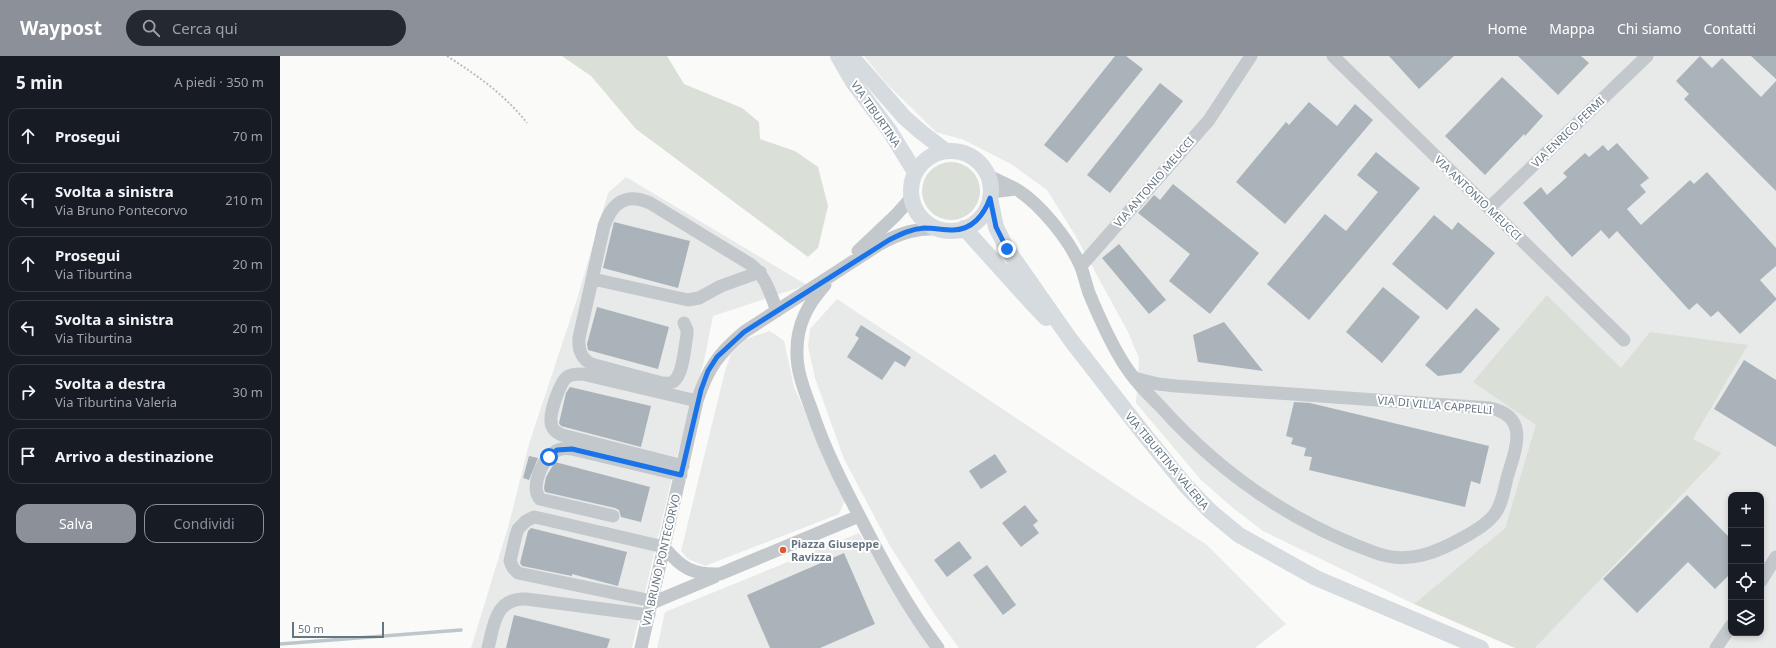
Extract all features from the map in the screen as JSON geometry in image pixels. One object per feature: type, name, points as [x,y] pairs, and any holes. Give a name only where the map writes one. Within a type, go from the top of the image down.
[{"type":"main road","name":"VIA TIBURTINA","points":[[838,56],[853,82],[889,130],[915,172],[923,162],[934,154],[946,151],[959,151],[971,156],[981,164],[987,175],[990,195]]},
{"type":"main road","name":"VIA TIBURTINA","points":[[851,56],[904,117],[946,151]]},
{"type":"main road","points":[[915,172],[911,184],[915,208],[922,218],[931,225],[941,229],[953,230],[964,228],[974,223],[987,208],[990,195]]},
{"type":"main road","name":"VIA TIBURTINA VALERIA","points":[[990,195],[996,227],[1007,249],[1070,339],[1186,486],[1210,511],[1229,528],[1264,550],[1316,578],[1481,648]]},
{"type":"main road","name":"VIA TIBURTINA VALERIA","points":[[964,228],[1029,300],[1070,339]]},
{"type":"street","name":"VIA ANTONIO MEUCCI","points":[[1081,266],[1209,120],[1251,56]]},
{"type":"street","name":"VIA ANTONIO MEUCCI","points":[[1333,56],[1624,340]]},
{"type":"street","name":"VIA ENRICO FERMI","points":[[1489,208],[1647,56]]},
{"type":"street","name":"VIA DI VILLA CAPPELLI","points":[[987,175],[1016,189],[1033,201],[1048,217],[1081,266],[1088,291],[1120,357],[1134,378],[1168,416],[1230,472],[1266,499],[1312,526],[1375,553],[1391,558],[1411,558],[1435,553],[1478,529],[1496,512],[1501,501],[1517,444],[1518,431],[1511,419],[1502,412],[1490,408],[1176,386],[1158,384],[1134,378]]},
{"type":"street","points":[[990,195],[1016,189]]},
{"type":"street","name":"VIA BRUNO PONTECORVO","points":[[834,275],[912,197]]},
{"type":"street","points":[[684,323],[687,334],[680,371],[677,378],[670,383],[662,383],[591,364],[583,358],[578,343],[606,220],[616,205],[629,199],[639,199],[650,204],[750,264],[760,272],[777,311]]},
{"type":"street","name":"VIA BRUNO PONTECORVO","points":[[641,648],[697,401],[704,380],[717,357],[744,332],[871,250],[903,233],[926,228],[941,229]]},
{"type":"street","points":[[593,279],[688,300],[699,298],[722,286],[760,272]]},
{"type":"street","points":[[834,275],[821,289],[806,310],[798,331],[797,358],[807,397],[837,474],[907,605],[938,648]]},
{"type":"street","points":[[682,470],[558,434],[553,427],[551,417],[562,382],[572,374],[582,374],[697,401]]},
{"type":"street","points":[[613,516],[540,499],[536,492],[536,488],[540,471],[549,457],[557,450],[572,449],[682,470]]},
{"type":"street","points":[[488,648],[498,611],[504,604],[515,599],[651,606],[720,574],[859,516]]},
{"type":"street","points":[[651,606],[523,575],[513,568],[510,556],[518,529],[526,521],[534,517],[664,547],[674,560],[684,567],[703,575],[720,574]]},
{"type":"street","points":[[1764,576],[1776,557]]},
{"type":"street","points":[[1716,648],[1728,630]]},
{"type":"path","points":[[447,56],[478,76],[513,105],[527,123]]},
{"type":"shaded area","points":[[562,56],[667,56],[684,84],[742,108],[759,122],[760,139],[795,151],[818,167],[828,206],[818,248],[808,257],[636,129],[591,76]]},
{"type":"shaded area","points":[[864,56],[1776,56],[1776,648],[1535,648],[1722,453],[1693,439],[1748,345],[1621,369],[1547,295],[1537,425],[1505,528],[1414,604],[1263,531],[1233,508],[1201,480],[1136,403],[1139,358],[1128,332],[1075,235],[1047,190],[1011,164],[964,140],[936,132],[886,83]]},
{"type":"shaded area","points":[[951,162],[962,164],[975,175],[978,180],[980,191],[978,202],[967,215],[962,218],[951,220],[940,218],[927,207],[924,202],[922,191],[924,180],[935,167],[940,164]]},
{"type":"shaded area","points":[[626,177],[807,285],[713,316],[704,361],[677,456],[632,648],[471,648],[509,524],[529,444],[577,299],[608,193]]},
{"type":"shaded area","points":[[1547,295],[1621,368],[1650,332],[1748,345],[1693,439],[1722,453],[1535,648],[1515,648],[1414,604],[1505,528],[1536,425],[1473,382]]},
{"type":"shaded area","points":[[837,299],[1207,545],[1286,624],[1255,648],[959,648],[935,615],[890,546],[844,459],[815,378],[808,346],[810,329]]},
{"type":"shaded area","points":[[769,331],[784,341],[794,387],[845,500],[839,514],[705,566],[688,559],[681,551],[725,371],[731,354],[746,339]]},
{"type":"shaded area","points":[[859,533],[931,648],[657,648],[665,612]]},
{"type":"building","points":[[1115,56],[1126,56],[1143,69],[1067,163],[1044,145]]},
{"type":"building","points":[[1389,56],[1454,56],[1419,89]]},
{"type":"building","points":[[1518,56],[1581,56],[1589,63],[1558,95]]},
{"type":"building","points":[[1700,56],[1712,68],[1722,58],[1761,97],[1776,81],[1776,191],[1684,99],[1689,94],[1676,81]]},
{"type":"building","points":[[1751,56],[1776,56],[1776,79]]},
{"type":"building","points":[[1502,77],[1543,116],[1485,175],[1445,136]]},
{"type":"building","points":[[1160,83],[1183,101],[1110,193],[1087,175]]},
{"type":"building","points":[[1309,102],[1337,126],[1355,104],[1373,120],[1285,224],[1236,182],[1286,122],[1289,125]]},
{"type":"building","points":[[1617,143],[1649,178],[1640,185],[1646,192],[1627,209],[1641,225],[1690,180],[1694,184],[1707,172],[1776,248],[1776,266],[1760,280],[1776,298],[1776,300],[1740,334],[1718,311],[1711,317],[1697,303],[1689,310],[1617,231],[1609,239],[1601,230],[1572,257],[1523,203],[1541,187],[1547,195],[1567,177],[1563,173],[1585,153],[1589,157],[1603,145],[1608,151]]},
{"type":"building","points":[[1376,152],[1420,188],[1309,320],[1267,284],[1325,214],[1346,231],[1378,192],[1357,175]]},
{"type":"building","points":[[1173,184],[1259,253],[1210,314],[1169,281],[1190,254],[1138,213],[1154,195],[1160,200]]},
{"type":"building","points":[[1434,215],[1452,230],[1458,222],[1495,253],[1447,310],[1392,264]]},
{"type":"building","points":[[614,222],[690,241],[678,288],[603,268]]},
{"type":"building","points":[[1119,244],[1166,300],[1149,314],[1102,258]]},
{"type":"building","points":[[1383,287],[1420,317],[1382,363],[1346,332]]},
{"type":"building","points":[[597,307],[669,327],[658,369],[588,350],[587,344]]},
{"type":"building","points":[[1476,308],[1500,329],[1461,373],[1438,376],[1425,365]]},
{"type":"building","points":[[1224,322],[1263,371],[1198,362],[1193,335]]},
{"type":"building","points":[[861,325],[911,357],[905,367],[895,361],[882,380],[847,357],[859,338],[855,335]]},
{"type":"building","points":[[1744,360],[1776,380],[1776,447],[1714,409]]},
{"type":"building","points":[[570,387],[651,406],[641,447],[561,426],[559,423],[566,393]]},
{"type":"building","points":[[1294,402],[1310,403],[1489,446],[1480,484],[1471,481],[1465,507],[1309,470],[1312,457],[1304,456],[1306,448],[1291,444],[1293,438],[1286,436]]},
{"type":"building","points":[[995,454],[1007,472],[981,489],[969,471]]},
{"type":"building","points":[[529,456],[538,458],[529,480],[523,478]]},
{"type":"building","points":[[555,462],[650,487],[641,522],[621,517],[619,510],[615,508],[545,492],[544,488],[546,477]]},
{"type":"building","points":[[1687,495],[1728,536],[1728,576],[1715,589],[1688,562],[1637,613],[1603,579]]},
{"type":"building","points":[[1025,505],[1038,521],[1033,525],[1039,533],[1021,547],[1002,523]]},
{"type":"building","points":[[531,528],[627,552],[618,586],[572,574],[572,576],[522,566],[520,563],[528,531]]},
{"type":"building","points":[[959,541],[972,558],[947,577],[934,560]]},
{"type":"building","points":[[844,553],[875,624],[820,648],[770,648],[747,595]]},
{"type":"building","points":[[987,565],[1016,605],[1003,615],[973,575]]},
{"type":"building","points":[[514,615],[610,639],[607,648],[506,648]]},
{"type":"waterway","points":[[280,644],[461,630]]},
{"type":"place","name":"Piazza Giuseppe Ravizza","points":[[783,550]]},
{"type":"route","points":[[549,457],[557,450],[567,448],[681,475],[697,401],[704,380],[717,357],[744,332],[871,250],[903,233],[926,228],[953,230],[964,228],[974,223],[987,208],[990,198],[996,227],[1007,249]]}]
